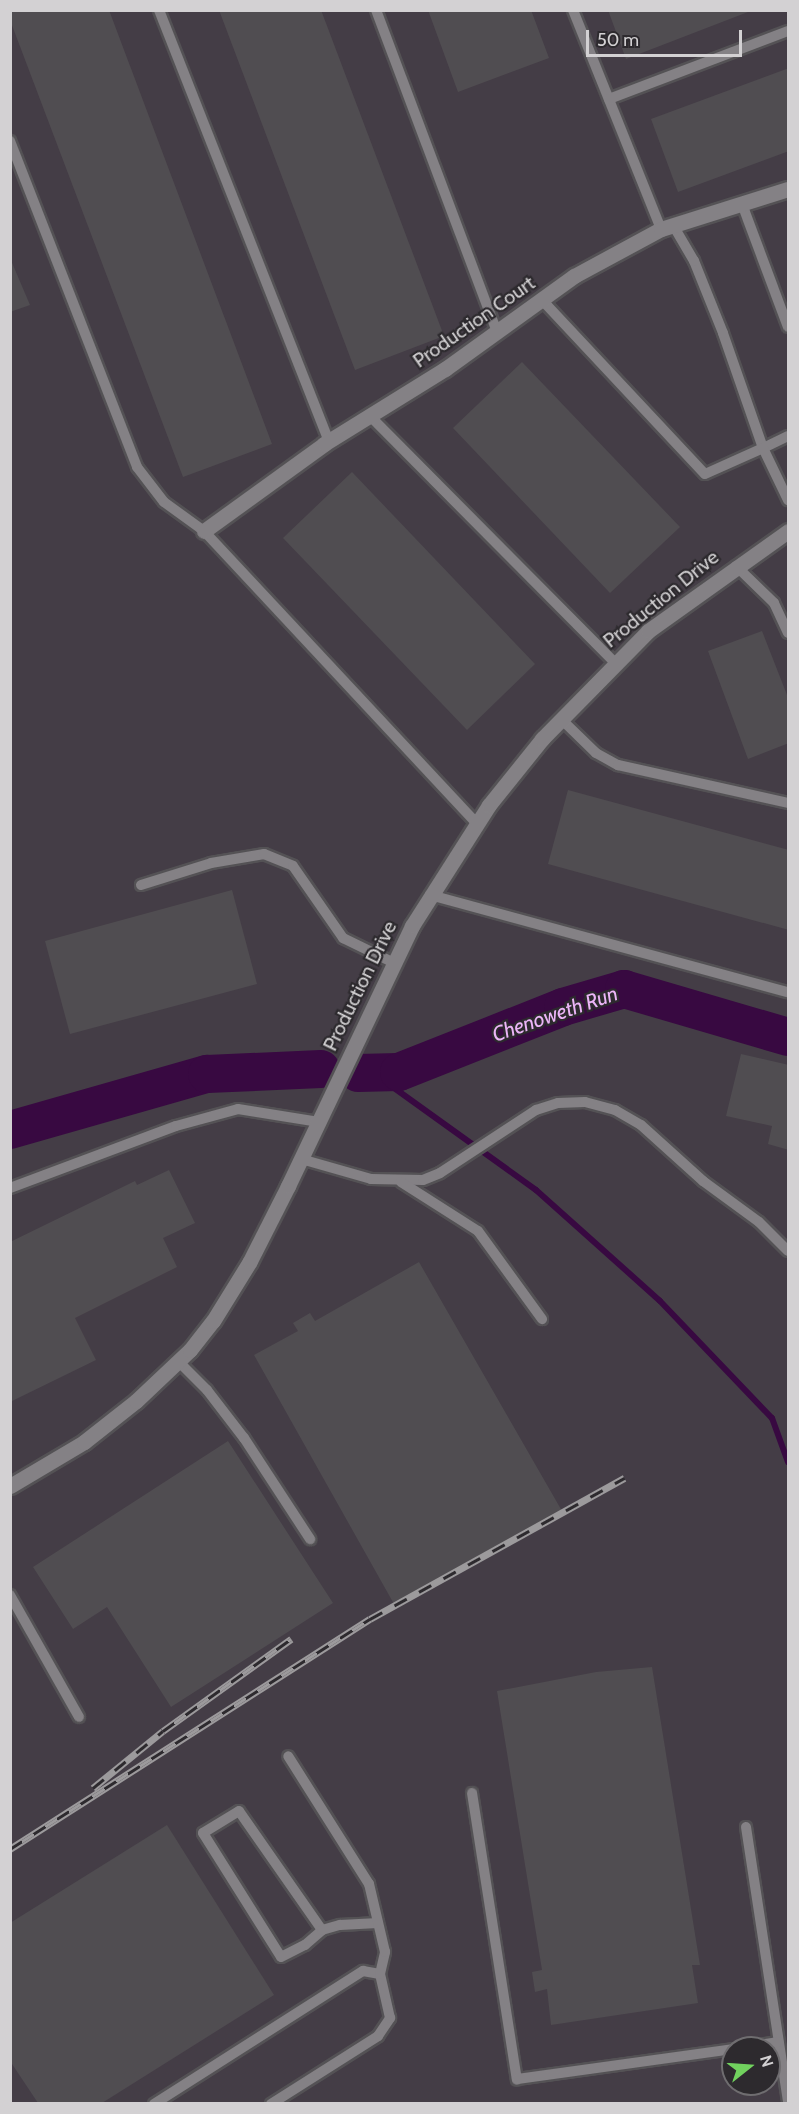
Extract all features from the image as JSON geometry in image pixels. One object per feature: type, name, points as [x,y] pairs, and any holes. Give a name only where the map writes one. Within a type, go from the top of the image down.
[{"type":"street","name":"Production Court","points":[[204,531],[329,441],[497,332],[574,276],[667,227],[789,189]]},
{"type":"street","name":"Production Drive","points":[[10,1486],[84,1442],[136,1401],[178,1361],[232,1292],[301,1159],[394,963],[430,895],[476,824],[561,719],[648,632],[736,566],[789,531]]},
{"type":"lane","points":[[159,10],[329,441]]},
{"type":"lane","points":[[376,10],[497,332]]},
{"type":"lane","points":[[573,10],[609,99],[667,227],[694,261],[723,333],[763,448],[789,500]]},
{"type":"lane","points":[[609,99],[789,31]]},
{"type":"lane","points":[[11,144],[137,467],[165,502],[204,531],[476,824]]},
{"type":"lane","points":[[742,204],[789,327]]},
{"type":"lane","points":[[542,300],[705,474],[789,436]]},
{"type":"lane","points":[[370,416],[615,663]]},
{"type":"lane","points":[[736,566],[774,603],[789,633]]},
{"type":"lane","points":[[561,719],[596,753],[618,765],[789,803]]},
{"type":"lane","points":[[141,885],[211,863],[264,854],[293,866],[343,938],[394,963]]},
{"type":"lane","points":[[430,895],[789,992]]},
{"type":"lane","points":[[301,1159],[371,1179],[401,1182],[440,1173],[536,1110],[558,1103],[585,1102],[615,1110],[641,1125],[703,1181],[759,1222],[789,1251]]},
{"type":"lane","points":[[10,1188],[176,1126],[238,1108],[319,1122]]},
{"type":"lane","points":[[401,1182],[478,1231],[543,1319]]},
{"type":"lane","points":[[178,1361],[207,1390],[244,1438],[310,1539]]},
{"type":"lane","points":[[10,1595],[79,1717]]},
{"type":"lane","points":[[271,2103],[378,2036],[390,2018],[380,1974],[385,1952],[369,1884],[288,1756]]},
{"type":"lane","points":[[472,1793],[517,2079],[721,2051]]},
{"type":"lane","points":[[322,1930],[239,1810],[204,1833],[281,1957],[305,1945],[322,1930],[340,1924],[378,1923]]},
{"type":"lane","points":[[746,1827],[778,2036]]},
{"type":"lane","points":[[154,2103],[363,1971],[380,1974]]},
{"type":"lane","points":[[781,2054],[789,2101]]},
{"type":"shaded area","points":[[11,11],[788,11],[788,2103],[11,2103]]},
{"type":"building","points":[[10,10],[109,10],[272,444],[183,477],[10,20]]},
{"type":"building","points":[[219,10],[321,10],[444,336],[355,370]]},
{"type":"building","points":[[428,10],[531,10],[549,58],[458,92]]},
{"type":"building","points":[[608,10],[748,10],[748,12],[626,59]]},
{"type":"building","points":[[789,68],[789,151],[678,192],[651,119]]},
{"type":"building","points":[[10,258],[30,305],[10,312]]},
{"type":"building","points":[[522,362],[680,527],[610,593],[453,428]]},
{"type":"building","points":[[352,472],[535,664],[467,730],[283,538]]},
{"type":"building","points":[[762,631],[789,700],[789,743],[748,759],[708,651]]},
{"type":"building","points":[[568,790],[789,850],[789,930],[548,864]]},
{"type":"building","points":[[232,890],[257,984],[70,1034],[45,941]]},
{"type":"building","points":[[741,1054],[789,1065],[789,1150],[768,1144],[772,1126],[726,1116]]},
{"type":"building","points":[[169,1170],[195,1223],[163,1238],[177,1267],[75,1318],[96,1360],[10,1402],[10,1242],[135,1181],[137,1185]]},
{"type":"building","points":[[419,1262],[562,1511],[394,1604],[254,1355],[298,1331],[293,1323],[310,1313],[315,1321]]},
{"type":"building","points":[[228,1441],[333,1603],[171,1707],[107,1607],[73,1629],[33,1567]]},
{"type":"building","points":[[652,1667],[700,1965],[692,1965],[698,2003],[551,2025],[547,1989],[535,1992],[532,1972],[542,1970],[497,1691],[596,1672]]},
{"type":"building","points":[[167,1825],[274,1995],[102,2103],[38,2103],[10,2061],[10,1923]]},
{"type":"waterway","name":"Chenoweth Run","points":[[358,1073],[399,1072],[563,1007],[624,989],[788,1037]]},
{"type":"waterway","name":"Chenoweth Run","points":[[10,1130],[207,1074],[321,1069]]},
{"type":"waterway","points":[[376,1075],[536,1190],[660,1301],[772,1418],[788,1462]]},
{"type":"railway","points":[[10,1849],[370,1619],[624,1478]]},
{"type":"railway","points":[[93,1788],[163,1731],[291,1639]]}]
